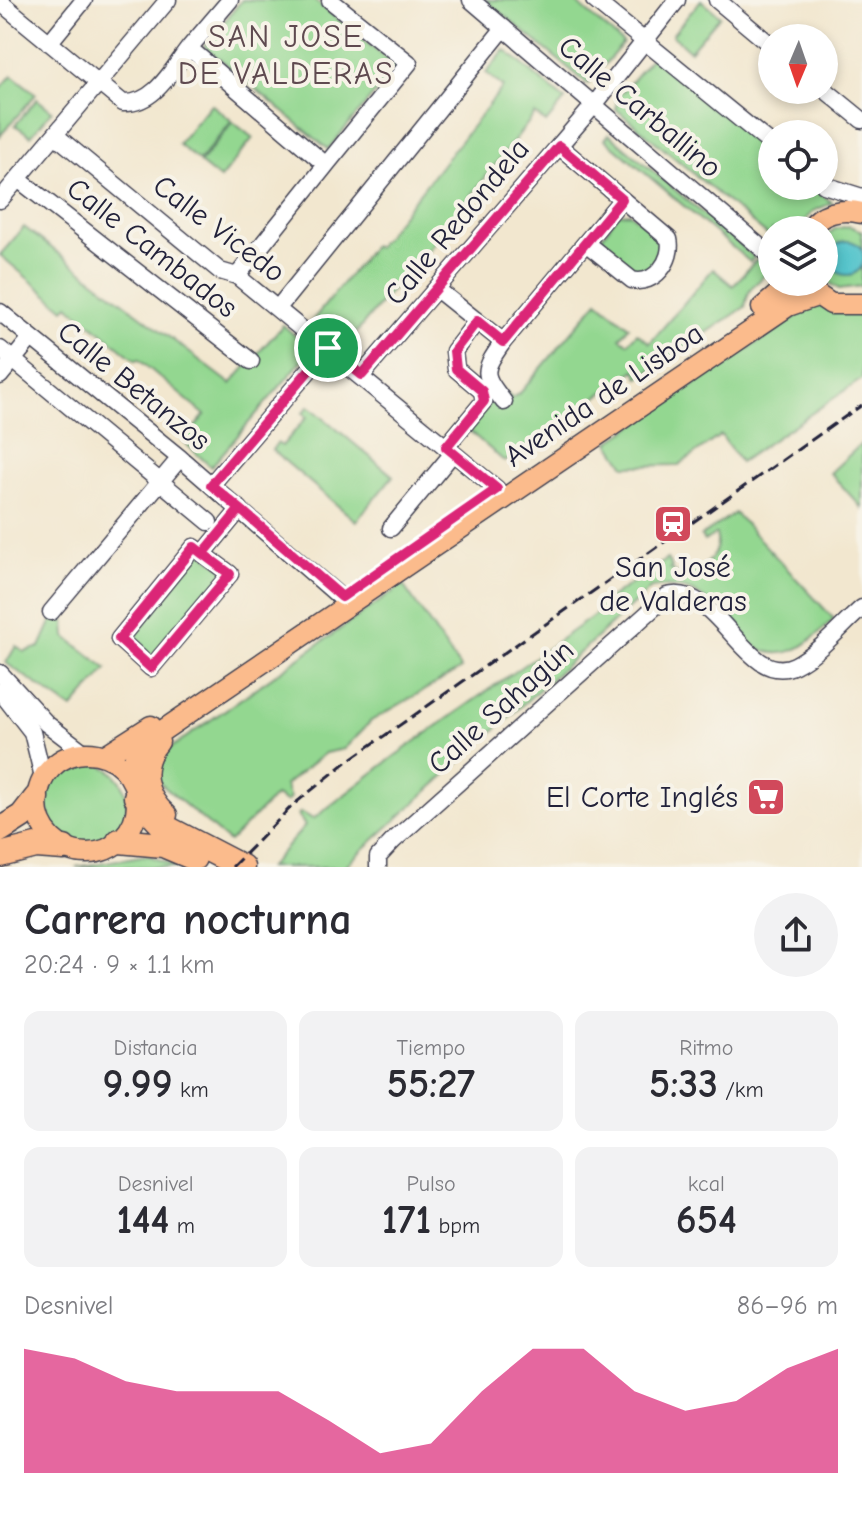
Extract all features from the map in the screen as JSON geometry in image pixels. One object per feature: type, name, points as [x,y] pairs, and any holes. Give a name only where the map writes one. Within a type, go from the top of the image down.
[{"type":"highway","points":[[133,786],[163,826],[228,865]]},
{"type":"highway","points":[[0,830],[22,816],[40,787]]},
{"type":"highway","points":[[119,841],[163,845],[228,865]]},
{"type":"highway","points":[[0,855],[36,846],[64,848]]},
{"type":"main road","points":[[825,216],[858,206]]},
{"type":"main road","name":"Avenida de Lisboa","points":[[133,786],[132,762],[143,746],[770,296]]},
{"type":"main road","name":"Avenida de Lisboa","points":[[95,754],[345,601],[802,296]]},
{"type":"main road","points":[[820,296],[831,304],[862,304]]},
{"type":"main road","points":[[202,706],[151,751],[147,760],[147,784],[161,810],[214,842],[228,865]]},
{"type":"main road","points":[[95,754],[133,786],[134,821],[119,841],[94,852],[64,848],[45,832],[40,787],[65,758],[95,754]]},
{"type":"street","points":[[49,43],[84,0]]},
{"type":"street","points":[[0,200],[168,0]]},
{"type":"street","points":[[8,4],[49,43],[123,103],[136,104],[148,98],[230,0]]},
{"type":"street","points":[[237,276],[409,63],[330,0]]},
{"type":"street","name":"Calle Carballino","points":[[471,0],[758,245]]},
{"type":"street","name":"Calle Carballino","points":[[594,0],[646,39],[758,133]]},
{"type":"street","name":"Calle Redondela","points":[[362,375],[594,105],[677,0]]},
{"type":"street","points":[[717,0],[758,34]]},
{"type":"street","points":[[278,308],[504,28]]},
{"type":"street","points":[[189,48],[326,165]]},
{"type":"street","points":[[838,100],[862,120]]},
{"type":"street","name":"Calle Vicedo","points":[[55,135],[220,271],[237,276],[362,375],[497,489]]},
{"type":"street","points":[[559,146],[669,239],[671,256],[650,281],[641,283],[632,280],[587,244]]},
{"type":"street","name":"Calle Cambados","points":[[18,179],[251,361]]},
{"type":"street","points":[[838,195],[858,206]]},
{"type":"street","points":[[504,402],[486,379],[485,368],[622,199]]},
{"type":"street","points":[[438,290],[503,342]]},
{"type":"street","name":"Calle Betanzos","points":[[0,312],[180,458],[345,601]]},
{"type":"street","points":[[391,528],[484,401],[482,391],[456,369],[454,351],[477,321]]},
{"type":"street","points":[[0,376],[6,355],[31,338]]},
{"type":"street","points":[[211,485],[328,348]]},
{"type":"street","name":"Calle Betanzos","points":[[6,355],[209,522]]},
{"type":"street","points":[[51,612],[180,458]]},
{"type":"street","points":[[203,554],[240,509]]},
{"type":"street","points":[[194,547],[203,554],[230,574],[151,668],[119,639],[194,547]]},
{"type":"street","name":"Calle Sahagún","points":[[378,867],[378,857],[393,841],[667,596],[679,593],[696,598],[752,655],[780,667],[798,664],[862,608]]},
{"type":"street","points":[[0,673],[47,724],[95,754]]},
{"type":"street","points":[[0,691],[32,732],[40,787]]},
{"type":"green space","points":[[242,0],[314,0],[397,67],[328,149],[204,46]]},
{"type":"green space","points":[[485,0],[573,0],[623,43],[588,84]]},
{"type":"green space","points":[[701,0],[720,16],[690,51],[672,35]]},
{"type":"green space","points":[[505,50],[565,100],[546,123],[535,114],[409,275],[405,273],[343,349],[311,322],[373,246],[376,248],[503,87],[486,73]]},
{"type":"green space","points":[[653,56],[758,141],[758,200],[828,200],[832,203],[809,216],[758,216],[758,227],[616,109],[617,98]]},
{"type":"green space","points":[[12,75],[36,94],[0,136],[0,89]]},
{"type":"green space","points":[[37,99],[52,111],[31,136],[15,125]]},
{"type":"green space","points":[[211,104],[232,121],[199,161],[178,144]]},
{"type":"green space","points":[[233,122],[253,138],[220,179],[200,163]]},
{"type":"green space","points":[[609,134],[754,257],[750,262],[605,139]]},
{"type":"green space","points":[[630,213],[663,240],[666,254],[642,278],[601,248],[599,241],[618,214]]},
{"type":"green space","points":[[849,226],[862,231],[862,286],[838,288],[838,228]]},
{"type":"green space","points":[[24,227],[231,384],[283,325],[311,350],[211,467],[183,441],[205,415],[68,305],[64,309],[0,255]]},
{"type":"green space","points":[[758,260],[758,282],[750,291],[745,307],[639,378],[635,370],[505,462],[467,429],[501,388],[512,398],[521,392],[598,301],[629,327],[620,338],[628,343],[637,333],[650,343],[713,269],[733,286]]},
{"type":"green space","points":[[812,306],[862,310],[862,379],[740,462],[721,435],[679,465],[625,466],[609,442]]},
{"type":"green space","points":[[309,406],[393,476],[356,521],[272,450],[277,443],[282,446],[307,417],[303,413]]},
{"type":"green space","points":[[862,443],[862,508],[830,473]]},
{"type":"green space","points":[[735,513],[834,619],[806,644],[787,652],[765,651],[752,646],[719,611],[697,594],[669,587],[651,588],[344,867],[269,867],[305,826],[298,815],[301,812],[313,819],[396,755],[599,612],[597,607],[667,559],[672,567],[670,569],[679,574],[702,567],[716,550],[717,542],[716,534],[704,541],[701,536]]},
{"type":"green space","points":[[194,547],[231,574],[151,669],[119,639]]},
{"type":"green space","points":[[403,585],[461,669],[371,721],[344,749],[325,753],[285,785],[290,798],[286,802],[275,796],[229,842],[156,780],[154,763],[158,757]]},
{"type":"green space","points":[[52,620],[65,621],[66,637],[107,669],[72,709],[6,663],[16,646],[24,652],[40,647]]},
{"type":"green space","points":[[87,763],[102,766],[115,775],[124,788],[127,803],[124,818],[115,831],[102,840],[87,843],[72,840],[59,831],[50,818],[47,803],[50,788],[59,775],[72,766]]},
{"type":"green space","points":[[147,855],[179,867],[76,867]]},
{"type":"water","points":[[847,241],[859,246],[863,261],[859,270],[847,275],[838,272],[838,244]]},
{"type":"railway","points":[[232,867],[293,805],[348,761],[862,405]]},
{"type":"place","name":"San José de Valderas","points":[[673,524]]},
{"type":"place","name":"El Corte Inglés","points":[[766,797]]},
{"type":"district","name":"SAN JOSE DE VALDERAS","points":[[286,54]]},
{"type":"route","points":[[328,348],[211,485],[240,509],[203,554],[230,574],[151,668],[119,639],[194,547],[203,554],[240,509],[342,597],[497,489],[446,447],[484,401],[482,391],[456,369],[454,351],[477,321],[503,342],[622,199],[559,146],[362,375],[328,348]]}]
